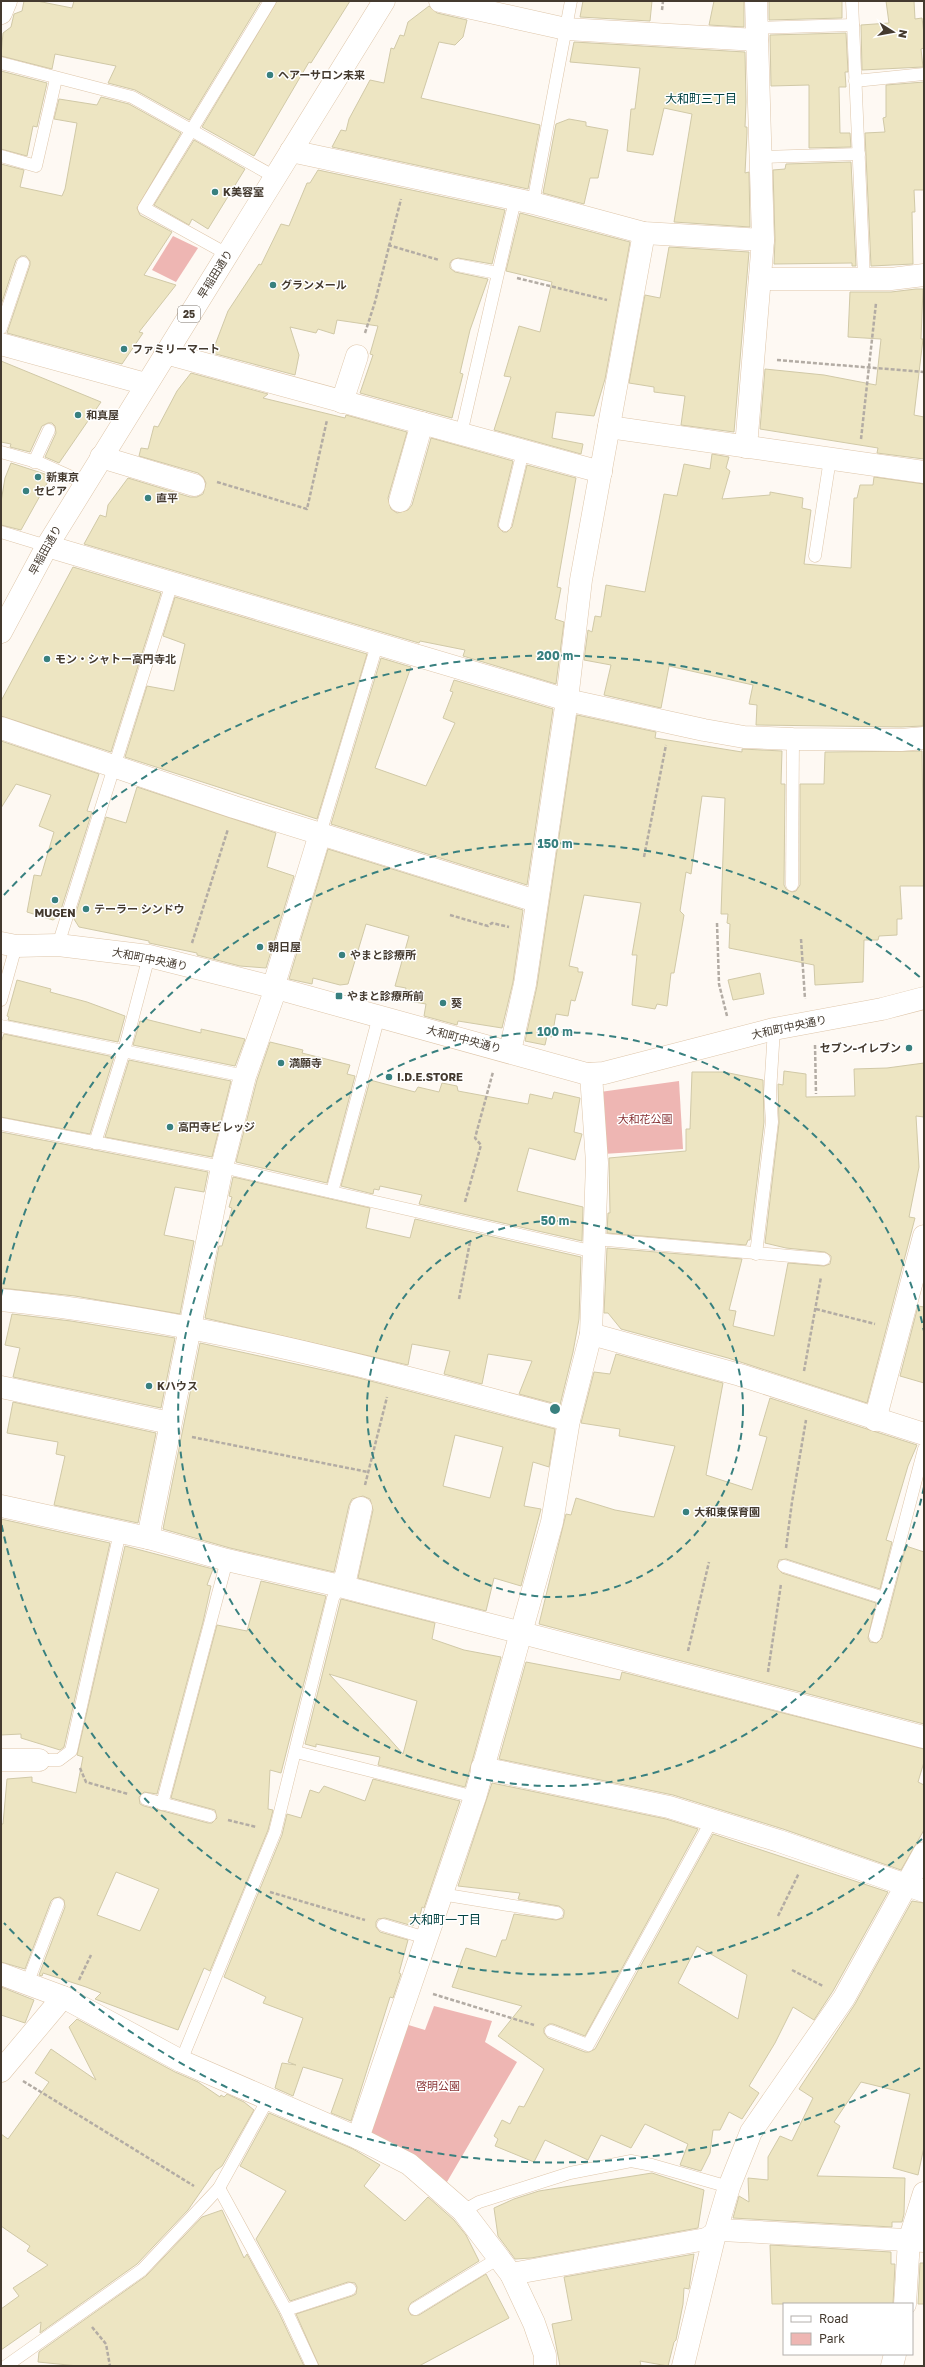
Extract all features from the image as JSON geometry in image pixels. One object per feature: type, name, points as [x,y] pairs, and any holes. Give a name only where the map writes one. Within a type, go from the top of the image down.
[{"type":"street","points":[[1,13],[6,1]]},
{"type":"street","name":"早稲田通り","points":[[1,632],[46,546],[384,1]]},
{"type":"street","points":[[440,1],[566,29],[757,34]]},
{"type":"street","points":[[746,447],[763,240],[756,1]]},
{"type":"street","points":[[291,152],[524,202],[644,232],[763,240]]},
{"type":"street","points":[[505,1050],[525,984],[536,901],[567,700],[581,580],[644,232]]},
{"type":"street","points":[[760,279],[924,276]]},
{"type":"street","points":[[1,344],[146,384]]},
{"type":"street","points":[[165,353],[601,472]]},
{"type":"street","points":[[337,400],[357,356]]},
{"type":"street","points":[[400,501],[422,424]]},
{"type":"street","points":[[609,427],[924,472]]},
{"type":"street","points":[[101,457],[194,485]]},
{"type":"street","points":[[46,546],[567,700],[670,723],[744,737],[900,740],[924,738]]},
{"type":"street","points":[[1,728],[44,744],[114,765],[234,807],[536,901]]},
{"type":"street","points":[[148,1538],[222,1167],[245,1076],[275,988],[320,834]]},
{"type":"street","name":"大和町中央通り","points":[[8,945],[58,945],[149,956],[275,988],[591,1074],[604,1073],[774,1029],[811,1023],[924,998]]},
{"type":"street","points":[[358,2138],[475,1797],[552,1522],[569,1420],[590,1334],[595,1245],[597,1162],[591,1074]]},
{"type":"street","points":[[875,1420],[924,1236]]},
{"type":"street","points":[[1,1300],[69,1307],[190,1328],[393,1373],[569,1420]]},
{"type":"street","points":[[590,1334],[740,1375],[875,1420],[924,1434]]},
{"type":"street","points":[[1,1387],[169,1428]]},
{"type":"street","points":[[1,1506],[148,1538],[227,1560],[340,1586],[924,1737]]},
{"type":"street","points":[[340,1586],[346,1576],[360,1508]]},
{"type":"street","points":[[1,1760],[39,1760]]},
{"type":"street","points":[[482,1768],[668,1807],[712,1820],[915,1888]]},
{"type":"street","points":[[683,2366],[714,2234],[729,2187],[751,2132],[844,1998],[915,1888],[924,1853]]},
{"type":"street","points":[[1,1974],[63,1997],[181,2061],[358,2138],[409,2164],[463,2211],[505,2266],[534,2323],[545,2355],[544,2366]]},
{"type":"street","points":[[2,2070],[63,1997]]},
{"type":"street","points":[[905,2303],[924,2193]]},
{"type":"street","points":[[505,2266],[706,2239],[721,2230],[917,2241]]},
{"type":"street","points":[[892,2366],[895,2355]]},
{"type":"lane","points":[[227,254],[144,208],[270,1]]},
{"type":"lane","points":[[461,434],[498,273],[524,202],[566,29],[571,1]]},
{"type":"lane","points":[[852,1],[859,154],[871,278]]},
{"type":"lane","points":[[757,34],[853,25]]},
{"type":"lane","points":[[1,63],[56,79],[132,97],[275,176]]},
{"type":"lane","points":[[855,80],[924,74]]},
{"type":"lane","points":[[1,156],[36,166],[56,79]]},
{"type":"lane","points":[[761,157],[859,154]]},
{"type":"lane","points":[[1,328],[23,264]]},
{"type":"lane","points":[[457,264],[498,273]]},
{"type":"lane","points":[[34,462],[49,430]]},
{"type":"lane","points":[[505,525],[523,451]]},
{"type":"lane","points":[[1,452],[34,462],[85,483]]},
{"type":"lane","points":[[815,556],[830,459]]},
{"type":"lane","points":[[1,532],[46,546]]},
{"type":"lane","points":[[58,945],[172,583]]},
{"type":"lane","points":[[320,834],[377,645]]},
{"type":"lane","points":[[792,885],[793,739]]},
{"type":"lane","points":[[1,1000],[8,945]]},
{"type":"lane","points":[[95,1143],[124,1051],[149,956]]},
{"type":"lane","points":[[332,1192],[379,1016]]},
{"type":"lane","points":[[1,1026],[245,1076]]},
{"type":"lane","points":[[756,1254],[772,1122],[770,1094],[774,1029]]},
{"type":"lane","points":[[1,1124],[222,1167],[474,1224],[595,1245],[824,1259]]},
{"type":"lane","points":[[875,1636],[924,1448]]},
{"type":"lane","points":[[39,1760],[59,1760],[71,1751],[120,1532]]},
{"type":"lane","points":[[162,1804],[227,1560]]},
{"type":"lane","points":[[784,1566],[884,1598]]},
{"type":"lane","points":[[181,2061],[275,1832],[333,1598],[340,1586]]},
{"type":"lane","points":[[296,1752],[475,1797]]},
{"type":"lane","points":[[146,1799],[210,1816]]},
{"type":"lane","points":[[551,2031],[588,2045],[712,1820]]},
{"type":"lane","points":[[441,1894],[557,1913]]},
{"type":"lane","points":[[28,1984],[58,1904]]},
{"type":"lane","points":[[383,1926],[426,1938]]},
{"type":"lane","points":[[6,2366],[142,2270],[215,2192],[268,2099]]},
{"type":"lane","points":[[463,2211],[479,2202],[570,2172],[631,2161],[652,2164],[729,2187]]},
{"type":"lane","points":[[215,2192],[286,2310],[312,2366]]},
{"type":"lane","points":[[415,2310],[505,2266]]},
{"type":"lane","points":[[286,2310],[350,2288]]},
{"type":"path","points":[[357,356],[375,302],[388,245],[407,176]]},
{"type":"path","points":[[388,245],[457,264]]},
{"type":"path","points":[[498,273],[631,305]]},
{"type":"path","points":[[859,463],[870,367],[871,278]]},
{"type":"path","points":[[753,358],[924,372]]},
{"type":"path","points":[[194,485],[203,478],[307,509],[337,400]]},
{"type":"path","points":[[644,856],[670,723]]},
{"type":"path","points":[[186,965],[234,807]]},
{"type":"path","points":[[450,915],[488,926],[492,923],[532,932]]},
{"type":"path","points":[[717,923],[719,984],[733,1039]]},
{"type":"path","points":[[800,939],[811,1023],[816,1094]]},
{"type":"path","points":[[460,1221],[481,1145],[475,1138],[505,1050]]},
{"type":"path","points":[[459,1299],[474,1224]]},
{"type":"path","points":[[800,1394],[824,1259]]},
{"type":"path","points":[[816,1309],[899,1330]]},
{"type":"path","points":[[360,1508],[393,1373]]},
{"type":"path","points":[[169,1428],[368,1472]]},
{"type":"path","points":[[682,1675],[709,1562]]},
{"type":"path","points":[[71,1751],[86,1782],[146,1799]]},
{"type":"path","points":[[210,1816],[275,1832]]},
{"type":"path","points":[[778,1916],[809,1852]]},
{"type":"path","points":[[253,1887],[383,1926]]},
{"type":"path","points":[[792,1970],[844,1998]]},
{"type":"path","points":[[410,1988],[511,2016],[551,2031]]},
{"type":"path","points":[[2,2070],[215,2192]]},
{"type":"path","points":[[80,2313],[106,2344],[110,2366]]},
{"type":"green space","points":[[173,236],[198,248],[176,282],[152,270]]},
{"type":"green space","name":"大和花公園","points":[[679,1081],[683,1149],[603,1154],[600,1092]]},
{"type":"green space","name":"啓明公園","points":[[434,2006],[492,2021],[485,2042],[517,2062],[444,2187],[358,2138],[402,2023],[425,2030]]},
{"type":"building","points":[[24,1],[37,1],[72,8],[74,1],[261,1],[189,120],[135,90],[108,83],[116,66],[55,54],[52,69],[1,56],[3,33],[11,27],[14,14],[22,11]]},
{"type":"building","points":[[277,1],[350,1],[311,63],[309,62],[254,156],[202,127]]},
{"type":"building","points":[[583,1],[652,1],[650,21],[580,17]]},
{"type":"building","points":[[714,1],[744,1],[744,27],[709,25]]},
{"type":"building","points":[[769,1],[842,1],[842,18],[769,20]]},
{"type":"building","points":[[886,1],[914,1],[915,19],[922,18],[924,34],[924,48],[921,49],[923,67],[862,70],[861,25],[889,23]]},
{"type":"building","points":[[429,6],[437,13],[467,20],[463,37],[455,45],[439,42],[421,98],[540,125],[528,189],[332,147],[341,130],[346,131],[349,119],[370,80],[384,83],[391,48],[394,49],[400,35],[404,36],[408,22]]},
{"type":"building","points":[[846,33],[848,72],[845,72],[846,87],[839,87],[840,133],[850,133],[851,147],[809,148],[809,85],[771,86],[770,35]]},
{"type":"building","points":[[574,42],[745,52],[745,127],[747,127],[747,133],[745,173],[749,172],[750,227],[674,222],[692,114],[664,108],[653,155],[627,151],[631,109],[635,109],[640,68],[570,62]]},
{"type":"building","points":[[1,71],[47,83],[37,127],[33,126],[27,156],[1,149]]},
{"type":"building","points":[[924,82],[924,190],[914,190],[915,212],[912,212],[913,264],[871,266],[865,133],[885,132],[883,118],[886,117],[886,85]]},
{"type":"building","points":[[101,97],[129,104],[181,133],[137,208],[140,215],[172,232],[144,275],[176,285],[139,332],[143,333],[122,364],[7,333],[30,265],[30,261],[26,256],[21,256],[16,260],[1,305],[1,164],[24,170],[20,187],[62,196],[65,189],[77,123],[54,119],[59,99],[97,105]]},
{"type":"building","points":[[569,119],[586,122],[586,126],[608,130],[598,178],[590,178],[584,204],[543,193],[556,124]]},
{"type":"building","points":[[194,140],[245,169],[208,229],[192,219],[189,225],[154,205]]},
{"type":"building","points":[[851,162],[856,266],[852,266],[852,263],[774,264],[775,240],[773,170],[785,169],[786,164]]},
{"type":"building","points":[[318,170],[505,210],[492,264],[458,258],[452,260],[450,263],[450,268],[455,272],[488,279],[470,330],[460,373],[463,374],[452,418],[360,393],[373,355],[370,354],[378,326],[337,320],[334,334],[318,329],[316,333],[290,327],[299,355],[295,375],[212,353],[228,311],[259,264],[261,265],[281,224],[289,226],[307,183],[310,183]]},
{"type":"building","points":[[520,213],[630,242],[605,379],[594,416],[556,412],[552,438],[583,444],[581,454],[494,430],[511,377],[504,376],[519,326],[540,332],[552,282],[506,271]]},
{"type":"building","points":[[669,247],[749,252],[734,432],[681,425],[685,396],[654,392],[654,387],[629,383],[645,295],[660,298]]},
{"type":"building","points":[[923,289],[921,339],[923,339],[914,415],[924,417],[924,459],[877,453],[878,448],[760,429],[765,369],[824,375],[876,385],[881,339],[848,337],[850,292],[891,292]]},
{"type":"building","points":[[1,361],[101,402],[59,463],[45,457],[56,433],[55,426],[52,423],[42,426],[30,452],[10,447],[11,444],[1,442]]},
{"type":"building","points":[[191,373],[268,394],[263,398],[345,418],[346,415],[407,432],[388,498],[391,509],[397,513],[408,510],[412,505],[431,438],[513,461],[498,523],[498,527],[503,532],[507,532],[512,527],[527,465],[576,478],[557,587],[561,588],[555,619],[564,622],[556,684],[463,656],[465,650],[420,641],[419,643],[84,544],[100,515],[106,517],[108,505],[128,478],[190,497],[197,497],[203,494],[206,483],[203,477],[198,473],[139,456],[141,448],[148,449],[154,426],[158,427],[177,391]]},
{"type":"building","points":[[712,454],[729,457],[726,468],[730,471],[722,499],[770,495],[770,492],[803,498],[802,508],[811,510],[804,564],[851,568],[854,498],[857,498],[860,485],[873,485],[874,477],[924,484],[923,726],[756,725],[757,705],[749,704],[753,685],[669,666],[661,708],[604,695],[611,665],[584,660],[588,630],[592,632],[595,616],[601,617],[606,585],[645,592],[664,494],[677,496],[684,464],[710,469]]},
{"type":"building","points":[[11,463],[51,476],[21,530],[1,525],[1,502],[5,478]]},
{"type":"building","points":[[73,567],[161,593],[111,752],[1,716],[1,701]]},
{"type":"building","points":[[175,597],[367,654],[317,819],[125,757],[147,686],[174,691],[185,644],[163,636]]},
{"type":"building","points":[[381,658],[411,667],[375,768],[426,786],[455,723],[443,718],[453,692],[450,691],[454,680],[553,709],[527,885],[331,824]]},
{"type":"building","points":[[577,715],[656,732],[655,738],[742,752],[742,749],[782,751],[781,784],[785,784],[784,885],[786,889],[792,892],[796,891],[800,885],[800,784],[824,784],[825,752],[922,751],[924,886],[900,886],[902,919],[897,919],[897,935],[879,936],[878,940],[864,940],[863,982],[815,985],[814,965],[729,948],[730,924],[727,923],[728,914],[721,914],[725,798],[702,796],[691,874],[686,872],[680,911],[684,915],[674,973],[671,973],[667,1006],[657,1004],[655,1009],[632,1005],[637,955],[632,955],[641,903],[584,895],[569,966],[578,968],[578,972],[583,972],[575,1001],[571,1000],[568,1016],[556,1014],[552,1037],[547,1036],[545,1045],[525,1041],[537,986]]},
{"type":"building","points":[[1,741],[99,774],[87,811],[92,812],[59,916],[53,920],[27,912],[34,875],[41,876],[54,832],[39,826],[51,795],[16,784],[1,808]]},
{"type":"building","points":[[137,787],[276,833],[267,867],[294,876],[266,968],[240,966],[197,955],[197,953],[149,943],[149,941],[79,927],[74,919],[106,817],[126,823]]},
{"type":"building","points":[[328,849],[523,910],[513,982],[502,1028],[458,1021],[457,1025],[424,1016],[426,1004],[403,1000],[406,988],[395,986],[409,936],[366,924],[348,984],[340,985],[313,978],[312,984],[289,979]]},
{"type":"building","points":[[760,973],[764,994],[733,1000],[728,980]]},
{"type":"building","points":[[17,980],[51,989],[50,992],[87,1002],[125,1016],[118,1042],[8,1020],[9,1017],[7,1016]]},
{"type":"building","points":[[145,1019],[201,1033],[201,1029],[245,1039],[235,1066],[133,1045],[140,1021],[144,1022]]},
{"type":"building","points":[[4,1034],[114,1057],[90,1134],[1,1117],[1,1042]]},
{"type":"building","points":[[270,1042],[303,1050],[302,1053],[350,1065],[347,1074],[355,1076],[327,1183],[236,1162],[257,1080]]},
{"type":"building","points":[[129,1060],[231,1081],[212,1157],[105,1137]]},
{"type":"building","points":[[924,1063],[924,1117],[916,1116],[919,1167],[909,1217],[915,1218],[867,1403],[728,1358],[621,1329],[608,1313],[604,1313],[607,1248],[742,1259],[729,1310],[736,1311],[733,1326],[774,1336],[788,1263],[824,1266],[830,1264],[831,1259],[831,1256],[825,1252],[786,1248],[765,1243],[779,1123],[778,1084],[783,1085],[784,1071],[806,1074],[806,1097],[855,1096],[854,1069],[887,1068]]},
{"type":"building","points":[[692,1072],[724,1072],[763,1080],[764,1122],[750,1240],[748,1240],[746,1245],[607,1233],[608,1213],[610,1213],[609,1158],[686,1151],[686,1129],[690,1129]]},
{"type":"building","points":[[370,1080],[415,1092],[418,1087],[439,1092],[442,1083],[457,1086],[458,1091],[528,1104],[530,1094],[552,1099],[554,1092],[580,1098],[574,1132],[582,1134],[575,1160],[529,1148],[517,1191],[583,1207],[582,1241],[419,1204],[422,1195],[380,1186],[379,1190],[374,1189],[373,1194],[341,1186]]},
{"type":"building","points":[[1,1132],[208,1172],[204,1192],[175,1187],[164,1235],[194,1241],[180,1314],[75,1296],[1,1288]]},
{"type":"building","points":[[233,1177],[370,1208],[366,1228],[410,1238],[415,1219],[581,1257],[579,1319],[573,1352],[560,1405],[519,1394],[532,1361],[488,1354],[482,1384],[444,1374],[450,1351],[412,1344],[408,1365],[205,1318],[219,1246],[222,1246],[232,1208],[229,1207],[232,1197],[229,1196]]},
{"type":"building","points":[[918,1306],[924,1307],[924,1383],[900,1376]]},
{"type":"building","points":[[12,1314],[71,1321],[175,1338],[161,1408],[13,1377],[20,1348],[5,1345]]},
{"type":"building","points":[[200,1343],[355,1377],[555,1429],[549,1467],[533,1462],[524,1506],[541,1509],[521,1586],[494,1578],[486,1611],[358,1578],[373,1510],[370,1499],[363,1496],[352,1499],[349,1505],[334,1572],[230,1548],[163,1529]],"holes":[[[455,1435],[503,1447],[490,1498],[443,1486]]]},
{"type":"building","points":[[616,1354],[723,1383],[706,1475],[752,1490],[767,1437],[759,1435],[770,1398],[917,1445],[908,1466],[886,1540],[892,1542],[880,1589],[786,1559],[779,1560],[777,1567],[782,1573],[876,1603],[868,1638],[870,1642],[877,1643],[882,1638],[906,1546],[924,1552],[924,1724],[539,1624],[566,1514],[571,1515],[576,1498],[615,1510],[654,1517],[675,1446],[619,1436],[620,1429],[581,1423],[594,1372],[610,1374]]},
{"type":"building","points":[[13,1402],[156,1433],[138,1523],[54,1505],[65,1456],[56,1454],[58,1442],[7,1433]]},
{"type":"building","points":[[1,1519],[110,1543],[64,1747],[60,1750],[21,1738],[21,1734],[1,1735]]},
{"type":"building","points":[[125,1546],[213,1569],[207,1585],[211,1586],[203,1622],[157,1794],[144,1792],[139,1797],[140,1804],[144,1806],[208,1823],[212,1823],[217,1818],[215,1810],[171,1798],[217,1625],[247,1631],[261,1581],[326,1596],[281,1773],[270,1770],[268,1809],[273,1810],[268,1830],[210,1971],[204,1968],[178,2030],[95,1999],[101,1993],[86,1987],[43,1973],[42,1976],[39,1975],[65,1907],[64,1900],[60,1897],[54,1898],[51,1901],[25,1969],[1,1962],[1,1824],[3,1824],[7,1779],[32,1777],[32,1782],[76,1793],[83,1757],[77,1755]],"holes":[[[116,1872],[159,1889],[140,1931],[97,1915]]]},
{"type":"building","points":[[341,1599],[435,1623],[432,1639],[464,1650],[501,1657],[465,1787],[378,1765],[380,1757],[316,1744],[316,1747],[305,1744]],"holes":[[[329,1674],[417,1701],[403,1754]]]},
{"type":"building","points":[[526,1662],[620,1680],[622,1672],[924,1749],[924,1762],[918,1782],[924,1785],[924,1830],[901,1870],[783,1829],[673,1795],[499,1759]]},
{"type":"building","points":[[373,1779],[460,1801],[424,1908],[422,1907],[419,1920],[415,1919],[413,1926],[385,1918],[378,1919],[376,1922],[376,1927],[380,1932],[408,1940],[399,1973],[401,1974],[393,1998],[390,1997],[351,2121],[331,2113],[343,2079],[303,2067],[293,2096],[275,2088],[282,2063],[296,2065],[288,2062],[303,2018],[263,2003],[266,1997],[224,1977],[282,1835],[287,1814],[301,1818],[310,1790],[319,1793],[324,1786],[365,1801]]},
{"type":"building","points":[[492,1783],[666,1819],[698,1829],[585,2036],[553,2024],[549,2024],[544,2028],[544,2033],[548,2038],[585,2052],[595,2049],[713,1834],[888,1892],[833,1991],[814,2020],[793,2007],[775,2043],[749,2086],[759,2093],[742,2119],[729,2112],[720,2130],[713,2130],[710,2153],[701,2171],[680,2165],[688,2144],[645,2124],[631,2148],[601,2135],[588,2160],[545,2140],[534,2162],[495,2146],[498,2139],[494,2136],[502,2120],[510,2124],[519,2106],[524,2107],[544,2069],[498,2036],[522,2006],[452,1987],[466,1948],[496,1957],[502,1940],[506,1940],[514,1914],[556,1920],[563,1918],[564,1910],[559,1906],[518,1899],[520,1893],[458,1886]],"holes":[[[697,1946],[747,1975],[738,2019],[678,1983]]]},
{"type":"building","points":[[912,1901],[924,1903],[924,2147],[918,2175],[893,2168],[910,2094],[861,2082],[834,2122],[840,2126],[817,2176],[905,2178],[904,2214],[902,2222],[892,2222],[892,2227],[733,2218],[739,2196],[749,2202],[748,2178],[768,2180],[768,2157],[780,2136],[792,2141],[813,2098],[799,2089],[855,2004]]},
{"type":"building","points":[[1,1987],[34,2000],[25,2023],[1,2015]]},
{"type":"building","points":[[77,2019],[175,2072],[198,2082],[220,2097],[221,2095],[224,2097],[227,2094],[244,2102],[254,2110],[222,2166],[215,2171],[188,2210],[137,2264],[40,2333],[41,2322],[1,2350],[1,2309],[19,2296],[13,2288],[48,2265],[27,2251],[30,2246],[1,2226],[1,2134],[8,2139],[49,2082],[35,2073],[51,2049],[96,2080],[69,2027]]},
{"type":"building","points":[[269,2113],[353,2149],[380,2165],[364,2186],[405,2221],[428,2197],[454,2220],[466,2235],[479,2261],[411,2303],[408,2309],[411,2315],[419,2315],[486,2274],[509,2318],[419,2366],[319,2366],[296,2314],[352,2296],[356,2294],[357,2287],[355,2283],[348,2282],[290,2301],[256,2239],[286,2191],[240,2166]]},
{"type":"building","points":[[652,2173],[704,2190],[698,2228],[531,2258],[515,2259],[498,2236],[494,2208],[514,2199],[539,2191]]},
{"type":"building","points":[[222,2210],[244,2258],[247,2254],[279,2313],[304,2366],[78,2366],[38,2362],[39,2352],[146,2276],[202,2217]]},
{"type":"building","points":[[770,2245],[891,2252],[891,2264],[895,2264],[893,2303],[772,2304]]},
{"type":"building","points":[[694,2254],[689,2289],[684,2288],[683,2304],[676,2340],[674,2342],[668,2366],[640,2361],[641,2366],[560,2366],[552,2324],[572,2320],[564,2277]]},
{"type":"building","points":[[920,2263],[924,2263],[924,2304],[918,2304]]},
{"type":"place","name":"ヘアーサロン未来","points":[[270,75]]},
{"type":"place","name":"K美容室","points":[[215,192]]},
{"type":"place","name":"グランメール","points":[[273,285]]},
{"type":"place","name":"ファミリーマート","points":[[124,349]]},
{"type":"place","name":"和真屋","points":[[78,415]]},
{"type":"place","name":"新東京","points":[[38,477]]},
{"type":"place","name":"セピア","points":[[26,491]]},
{"type":"place","name":"直平","points":[[148,498]]},
{"type":"place","name":"モン・シャトー高円寺北","points":[[47,659]]},
{"type":"place","name":"MUGEN","points":[[55,900]]},
{"type":"place","name":"テーラー シンドウ","points":[[86,909]]},
{"type":"place","name":"朝日屋","points":[[260,947]]},
{"type":"place","name":"やまと診療所","points":[[342,955]]},
{"type":"place","name":"やまと診療所前","points":[[339,996]]},
{"type":"place","name":"葵","points":[[443,1003]]},
{"type":"place","name":"セブン-イレブン","points":[[909,1048]]},
{"type":"place","name":"満願寺","points":[[281,1063]]},
{"type":"place","name":"I.D.E.STORE","points":[[389,1077]]},
{"type":"place","name":"高円寺ビレッジ","points":[[170,1127]]},
{"type":"place","name":"Kハウス","points":[[149,1386]]},
{"type":"place","name":"大和東保育園","points":[[686,1512]]},
{"type":"district","name":"大和町三丁目","points":[[701,99]]},
{"type":"district","name":"大和町一丁目","points":[[445,1920]]}]
